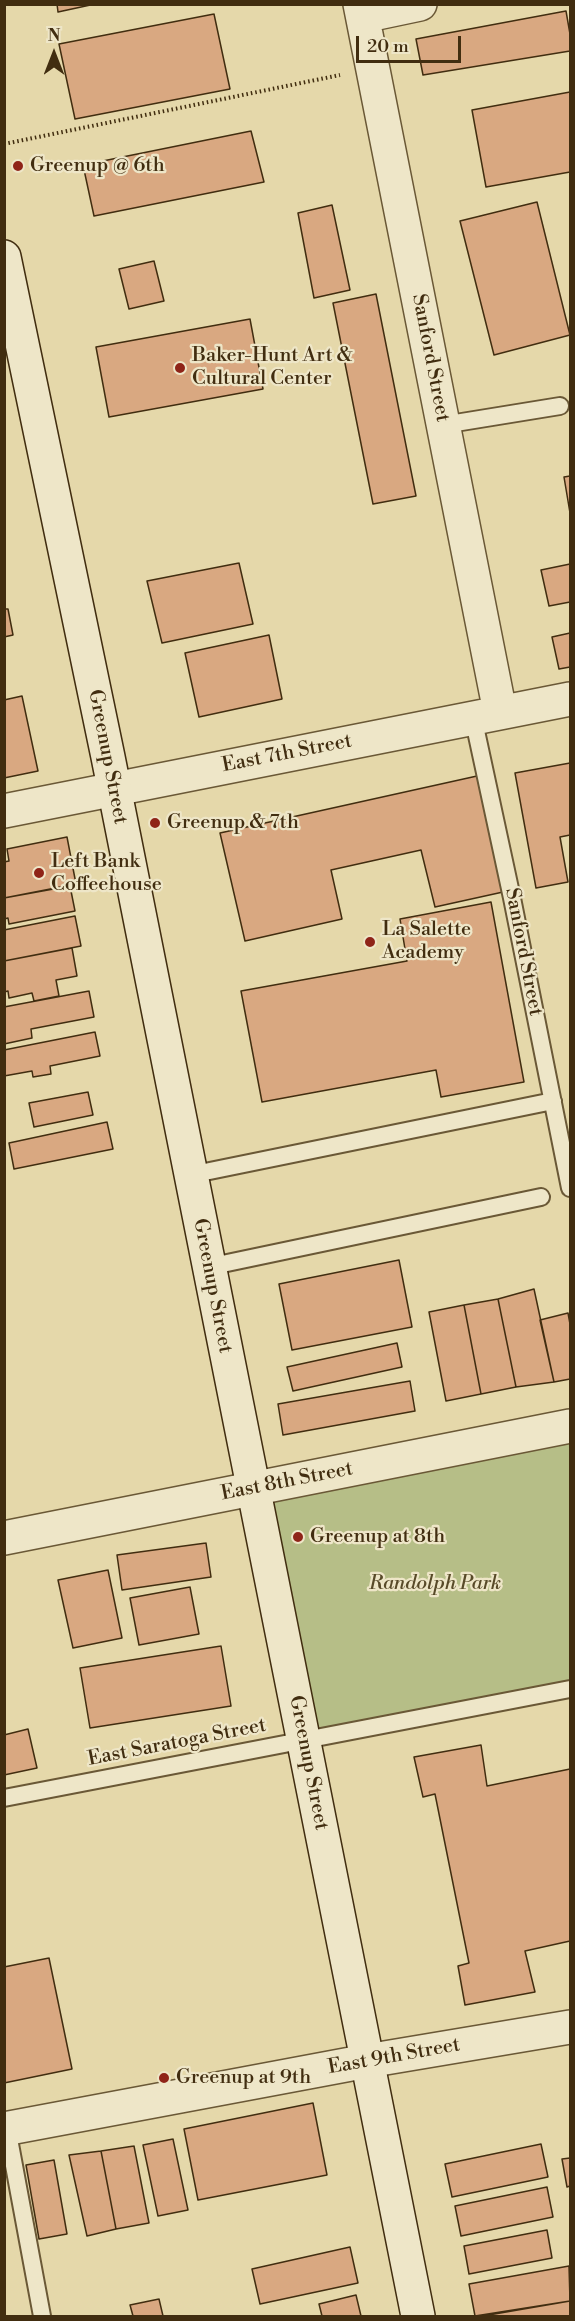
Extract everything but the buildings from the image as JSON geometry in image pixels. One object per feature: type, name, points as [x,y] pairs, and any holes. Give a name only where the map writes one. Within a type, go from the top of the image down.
[{"type":"street","points":[[362,10],[420,4]]},
{"type":"street","name":"Sanford Street","points":[[362,10],[443,425],[487,715]]},
{"type":"street","name":"Greenup Street","points":[[4,257],[114,789],[418,2316]]},
{"type":"street","name":"East 7th Street","points":[[4,811],[570,699]]},
{"type":"street","name":"East 8th Street","points":[[4,1538],[570,1426]]},
{"type":"street","name":"East 9th Street","points":[[6,2128],[570,2026]]},
{"type":"lane","points":[[443,425],[560,406]]},
{"type":"lane","name":"Sanford Street","points":[[487,715],[570,1188]]},
{"type":"lane","points":[[190,1175],[553,1101]]},
{"type":"lane","points":[[208,1268],[541,1197]]},
{"type":"lane","name":"East Saratoga Street","points":[[4,1798],[570,1689]]},
{"type":"lane","points":[[6,2128],[42,2316]]},
{"type":"path","points":[[4,144],[330,77]]},
{"type":"green space","name":"Randolph Park","points":[[570,1426],[570,1689],[303,1739],[252,1489]]},
{"type":"place","name":"Greenup @ 6th","points":[[18,166]]},
{"type":"place","name":"Baker-Hunt Art & Cultural Center","points":[[180,368]]},
{"type":"place","name":"Greenup & 7th","points":[[155,823]]},
{"type":"place","name":"Left Bank Coffeehouse","points":[[39,873]]},
{"type":"place","name":"La Salette Academy","points":[[370,942]]},
{"type":"place","name":"Greenup at 8th","points":[[298,1537]]},
{"type":"place","name":"Greenup at 9th","points":[[164,2078]]}]
